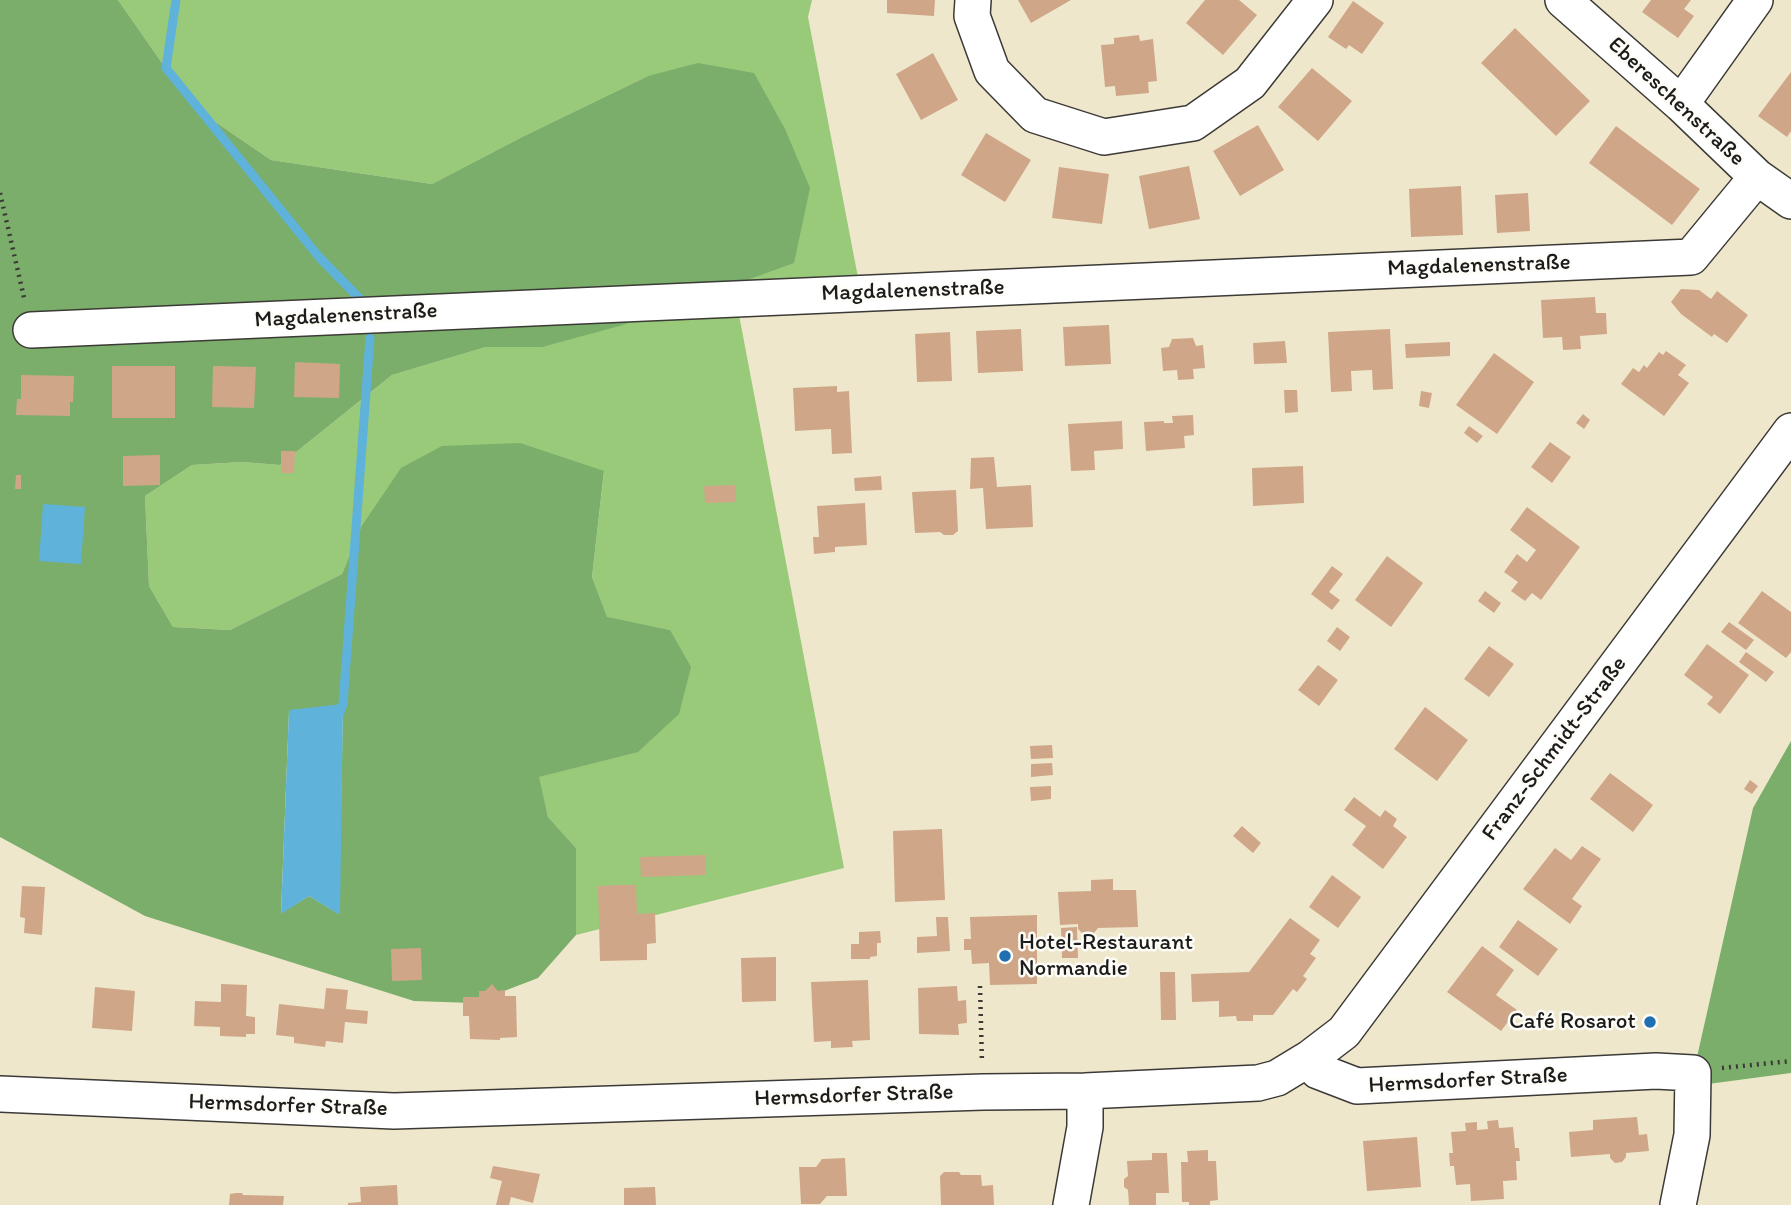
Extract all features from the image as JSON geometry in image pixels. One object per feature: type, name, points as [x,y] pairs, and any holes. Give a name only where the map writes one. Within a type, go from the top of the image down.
[{"type":"street","points":[[973,0],[972,16],[992,71],[1035,115],[1104,137],[1193,123],[1250,83],[1315,0]]},
{"type":"street","name":"Ebereschenstraße","points":[[1563,0],[1681,104],[1757,177],[1791,201]]},
{"type":"street","points":[[1681,104],[1755,0]]},
{"type":"street","name":"Magdalenenstraße","points":[[31,330],[1691,257],[1757,177]]},
{"type":"street","name":"Franz-Schmidt-Straße","points":[[1310,1058],[1344,1032],[1791,431]]},
{"type":"street","name":"Hermsdorfer Straße","points":[[0,1094],[394,1111],[1085,1091],[1258,1083],[1277,1077],[1310,1058],[1318,1071],[1357,1086],[1656,1071],[1693,1073]]},
{"type":"street","points":[[1678,1205],[1692,1135],[1693,1073]]},
{"type":"street","points":[[1071,1205],[1086,1126],[1085,1091]]},
{"type":"path","points":[[0,193],[31,330]]},
{"type":"path","points":[[980,986],[983,1092]]},
{"type":"path","points":[[1693,1073],[1791,1061]]},
{"type":"green space","points":[[0,0],[118,0],[192,106],[271,160],[432,184],[648,76],[698,63],[754,73],[785,129],[810,188],[794,263],[623,325],[542,347],[486,347],[392,375],[280,465],[242,462],[192,465],[145,496],[149,586],[173,627],[230,630],[342,574],[361,527],[401,468],[442,446],[520,443],[604,471],[592,577],[607,617],[670,630],[691,667],[679,714],[638,752],[539,777],[548,817],[576,848],[576,935],[538,978],[473,1003],[414,1001],[145,916],[0,837]],"holes":[[[343,705],[339,914],[309,896],[281,913],[289,711]]]},
{"type":"green space","points":[[118,0],[812,0],[808,17],[861,293],[736,299],[844,868],[576,935],[576,848],[548,817],[538,777],[638,751],[670,630],[607,618],[592,577],[604,472],[361,527],[342,574],[230,630],[173,627],[149,586],[145,496],[192,465],[242,462],[280,465],[392,375],[486,347],[542,347],[648,76],[432,184],[271,160],[192,106]]},
{"type":"green space","points":[[1791,741],[1791,1073],[1708,1084],[1697,1057],[1753,808]]},
{"type":"water","points":[[43,504],[85,507],[81,564],[39,561]]},
{"type":"water","points":[[343,704],[340,915],[309,896],[281,914],[289,710]]},
{"type":"building","points":[[887,0],[935,0],[934,16],[887,13]]},
{"type":"building","points":[[1018,0],[1071,0],[1031,23]]},
{"type":"building","points":[[1205,0],[1239,0],[1257,15],[1223,55],[1186,23]]},
{"type":"building","points":[[1651,0],[1691,0],[1684,9],[1694,16],[1678,38],[1642,12]]},
{"type":"building","points":[[1353,1],[1384,23],[1362,54],[1349,45],[1346,49],[1328,37]]},
{"type":"building","points":[[1515,28],[1590,101],[1556,136],[1481,63]]},
{"type":"building","points":[[1139,35],[1140,41],[1153,39],[1157,81],[1148,82],[1149,93],[1116,96],[1115,86],[1105,87],[1101,45],[1114,44],[1114,38]]},
{"type":"building","points":[[933,53],[958,100],[921,120],[896,74]]},
{"type":"building","points":[[1312,68],[1352,101],[1318,141],[1278,107]]},
{"type":"building","points":[[1791,72],[1791,131],[1787,137],[1758,116]]},
{"type":"building","points":[[1258,125],[1284,170],[1240,196],[1213,151]]},
{"type":"building","points":[[1616,126],[1700,189],[1672,225],[1589,163]]},
{"type":"building","points":[[986,133],[1031,160],[1005,202],[961,175]]},
{"type":"building","points":[[1189,166],[1200,219],[1149,229],[1139,176]]},
{"type":"building","points":[[1059,167],[1109,174],[1102,224],[1052,218]]},
{"type":"building","points":[[1461,186],[1463,235],[1411,237],[1409,189]]},
{"type":"building","points":[[1528,193],[1530,231],[1497,233],[1495,195]]},
{"type":"building","points":[[1681,289],[1699,290],[1711,299],[1717,291],[1748,315],[1727,343],[1714,334],[1712,337],[1681,314],[1671,302]]},
{"type":"building","points":[[1595,297],[1596,313],[1606,313],[1607,334],[1580,336],[1581,349],[1563,350],[1562,337],[1543,338],[1541,300]]},
{"type":"building","points":[[1109,325],[1111,364],[1065,366],[1063,327]]},
{"type":"building","points":[[1021,329],[1023,371],[978,373],[976,331]]},
{"type":"building","points":[[1390,329],[1393,389],[1373,390],[1372,370],[1351,371],[1352,391],[1331,392],[1328,332]]},
{"type":"building","points":[[950,332],[952,381],[917,382],[915,334]]},
{"type":"building","points":[[1193,338],[1196,346],[1203,345],[1205,368],[1193,369],[1194,379],[1178,380],[1177,370],[1163,371],[1161,348],[1169,347],[1172,339]]},
{"type":"building","points":[[1285,341],[1287,363],[1254,364],[1253,343]]},
{"type":"building","points":[[1450,342],[1450,356],[1406,358],[1405,344]]},
{"type":"building","points":[[1666,351],[1686,365],[1678,375],[1689,383],[1664,416],[1621,384],[1633,368],[1639,372],[1644,365],[1647,368],[1659,352],[1663,355]]},
{"type":"building","points":[[1494,353],[1534,382],[1497,434],[1456,405]]},
{"type":"building","points":[[295,362],[340,364],[339,398],[294,397]]},
{"type":"building","points":[[112,366],[175,366],[175,418],[112,418]]},
{"type":"building","points":[[213,366],[256,367],[254,408],[212,407]]},
{"type":"building","points":[[21,375],[74,376],[70,416],[16,415],[17,399],[21,399]]},
{"type":"building","points":[[837,386],[837,392],[849,391],[852,453],[832,454],[831,429],[795,431],[793,388]]},
{"type":"building","points":[[1284,390],[1297,390],[1298,412],[1285,413]]},
{"type":"building","points":[[1421,391],[1432,393],[1429,408],[1419,406]]},
{"type":"building","points":[[1583,414],[1590,420],[1584,429],[1576,423]]},
{"type":"building","points":[[1193,415],[1194,435],[1184,436],[1185,448],[1146,451],[1144,422],[1173,423],[1172,416]]},
{"type":"building","points":[[1122,421],[1123,449],[1094,451],[1095,470],[1071,471],[1068,424]]},
{"type":"building","points":[[1469,426],[1483,436],[1477,443],[1464,433]]},
{"type":"building","points":[[1550,442],[1571,457],[1552,483],[1531,467]]},
{"type":"building","points":[[281,451],[295,451],[294,473],[281,473]]},
{"type":"building","points":[[160,455],[160,485],[123,486],[123,456]]},
{"type":"building","points":[[994,457],[997,487],[1031,485],[1033,527],[986,529],[983,488],[970,489],[971,458]]},
{"type":"building","points":[[1303,466],[1304,503],[1253,506],[1252,468]]},
{"type":"building","points":[[16,475],[21,475],[21,489],[15,489]]},
{"type":"building","points":[[881,476],[882,490],[855,491],[854,478]]},
{"type":"building","points":[[735,485],[736,502],[705,503],[704,486]]},
{"type":"building","points":[[956,490],[958,531],[953,535],[940,532],[915,533],[912,492]]},
{"type":"building","points":[[865,503],[867,545],[835,547],[835,552],[814,554],[813,537],[819,537],[817,506]]},
{"type":"building","points":[[1527,507],[1580,547],[1541,600],[1532,593],[1525,601],[1511,591],[1518,582],[1504,572],[1517,554],[1527,562],[1536,550],[1510,530]]},
{"type":"building","points":[[1387,556],[1423,583],[1391,627],[1355,600]]},
{"type":"building","points":[[1332,566],[1343,574],[1329,592],[1340,600],[1332,610],[1311,594]]},
{"type":"building","points":[[1485,591],[1501,603],[1494,613],[1478,601]]},
{"type":"building","points":[[1762,591],[1791,612],[1791,652],[1786,658],[1738,623]]},
{"type":"building","points":[[1729,622],[1754,640],[1746,650],[1721,632]]},
{"type":"building","points":[[1337,627],[1350,637],[1340,651],[1327,641]]},
{"type":"building","points":[[1707,644],[1749,675],[1720,714],[1707,704],[1713,697],[1684,675]]},
{"type":"building","points":[[1489,646],[1514,664],[1489,697],[1464,679]]},
{"type":"building","points":[[1746,652],[1774,672],[1766,682],[1739,662]]},
{"type":"building","points":[[1318,665],[1338,680],[1319,706],[1298,690]]},
{"type":"building","points":[[1425,707],[1468,740],[1437,781],[1394,749]]},
{"type":"building","points":[[1052,745],[1053,758],[1031,759],[1030,746]]},
{"type":"building","points":[[1052,763],[1053,775],[1031,777],[1031,764]]},
{"type":"building","points":[[1610,773],[1653,805],[1633,832],[1590,799]]},
{"type":"building","points":[[1750,780],[1758,786],[1752,794],[1744,789]]},
{"type":"building","points":[[1051,786],[1051,799],[1031,801],[1030,787]]},
{"type":"building","points":[[1354,797],[1380,817],[1385,810],[1397,819],[1393,826],[1407,837],[1383,869],[1352,845],[1366,826],[1344,810]]},
{"type":"building","points":[[1242,826],[1261,843],[1253,853],[1233,836]]},
{"type":"building","points":[[942,829],[945,900],[895,902],[893,831]]},
{"type":"building","points":[[1582,846],[1601,859],[1572,899],[1582,906],[1570,924],[1523,889],[1555,848],[1571,860]]},
{"type":"building","points":[[706,855],[706,875],[641,877],[640,857]]},
{"type":"building","points":[[1332,875],[1361,897],[1338,928],[1309,907]]},
{"type":"building","points":[[1113,879],[1113,890],[1136,890],[1138,927],[1098,928],[1094,933],[1083,934],[1078,929],[1078,924],[1060,925],[1058,892],[1091,891],[1091,880]]},
{"type":"building","points":[[636,885],[637,914],[655,913],[656,943],[647,944],[647,960],[600,961],[598,886]]},
{"type":"building","points":[[22,886],[45,887],[42,935],[24,933],[25,918],[20,917]]},
{"type":"building","name":"Hotel-Restaurant Normandie","points":[[1037,915],[1037,984],[990,985],[989,963],[972,964],[971,950],[964,950],[964,939],[971,939],[970,917]]},
{"type":"building","points":[[936,917],[948,917],[950,951],[917,953],[917,937],[937,936]]},
{"type":"building","points":[[1290,918],[1320,940],[1310,954],[1316,958],[1303,976],[1307,979],[1297,992],[1293,989],[1273,1015],[1253,1015],[1253,1021],[1237,1021],[1236,1016],[1219,1017],[1219,1001],[1192,1002],[1191,974],[1249,972]]},
{"type":"building","points":[[1518,920],[1558,949],[1538,976],[1499,947]]},
{"type":"building","points":[[1077,927],[1078,958],[1062,958],[1061,928]]},
{"type":"building","points":[[880,931],[881,943],[877,943],[877,956],[870,959],[851,959],[851,944],[859,944],[859,932]]},
{"type":"building","points":[[1482,946],[1514,970],[1496,995],[1517,1010],[1501,1031],[1447,992]]},
{"type":"building","points":[[421,948],[422,980],[392,981],[391,949]]},
{"type":"building","points":[[776,957],[776,1001],[742,1002],[741,958]]},
{"type":"building","points":[[1160,972],[1175,972],[1176,1020],[1161,1020]]},
{"type":"building","points":[[868,980],[870,1040],[852,1041],[853,1047],[831,1048],[831,1041],[814,1042],[811,982]]},
{"type":"building","points":[[221,984],[247,985],[246,1016],[255,1017],[255,1034],[246,1034],[246,1037],[220,1036],[220,1027],[194,1026],[195,1001],[221,1002]]},
{"type":"building","points":[[492,984],[498,991],[505,990],[505,996],[516,996],[517,1037],[500,1040],[470,1039],[469,1016],[463,1016],[463,997],[479,997],[479,991],[485,991]]},
{"type":"building","points":[[957,986],[958,1001],[966,1000],[967,1023],[958,1024],[959,1035],[919,1034],[918,988]]},
{"type":"building","points":[[95,987],[135,991],[132,1031],[92,1028]]},
{"type":"building","points":[[326,988],[348,990],[346,1009],[368,1011],[367,1024],[345,1022],[343,1043],[326,1041],[325,1047],[294,1043],[294,1037],[276,1035],[279,1004],[324,1009]]},
{"type":"building","points":[[1637,1117],[1639,1135],[1647,1134],[1649,1151],[1626,1153],[1622,1162],[1615,1163],[1610,1154],[1571,1157],[1569,1132],[1593,1130],[1593,1120]]},
{"type":"building","points":[[1498,1120],[1499,1128],[1513,1127],[1515,1148],[1519,1148],[1520,1161],[1516,1161],[1517,1180],[1503,1181],[1504,1199],[1471,1201],[1470,1184],[1456,1185],[1454,1166],[1450,1166],[1449,1153],[1453,1153],[1451,1132],[1466,1131],[1465,1123],[1477,1122],[1477,1130],[1488,1129],[1487,1121]]},
{"type":"building","points":[[1417,1137],[1421,1187],[1367,1191],[1363,1141]]},
{"type":"building","points":[[1208,1150],[1208,1161],[1216,1161],[1218,1200],[1210,1201],[1210,1205],[1189,1205],[1189,1202],[1182,1202],[1181,1162],[1188,1162],[1187,1151]]},
{"type":"building","points":[[1152,1153],[1167,1153],[1169,1193],[1156,1193],[1156,1205],[1129,1205],[1128,1190],[1124,1187],[1124,1179],[1128,1176],[1127,1161],[1152,1160]]},
{"type":"building","points":[[845,1158],[847,1196],[827,1196],[820,1204],[801,1204],[799,1167],[816,1167],[822,1159]]},
{"type":"building","points":[[493,1166],[540,1174],[533,1203],[511,1197],[509,1205],[496,1205],[502,1181],[490,1178]]},
{"type":"building","points":[[944,1172],[981,1175],[982,1186],[993,1185],[994,1205],[941,1205],[940,1176]]},
{"type":"building","points":[[397,1185],[398,1205],[348,1205],[361,1202],[360,1187]]},
{"type":"building","points":[[655,1187],[656,1205],[624,1205],[624,1188]]},
{"type":"building","points":[[230,1194],[284,1196],[283,1205],[229,1205]]},
{"type":"waterway","points":[[176,0],[166,68],[319,257],[365,304]]},
{"type":"waterway","points":[[340,713],[343,704],[370,338]]},
{"type":"place","name":"Hotel-Restaurant Normandie","points":[[1005,956]]},
{"type":"place","name":"Café Rosarot","points":[[1650,1022]]}]
